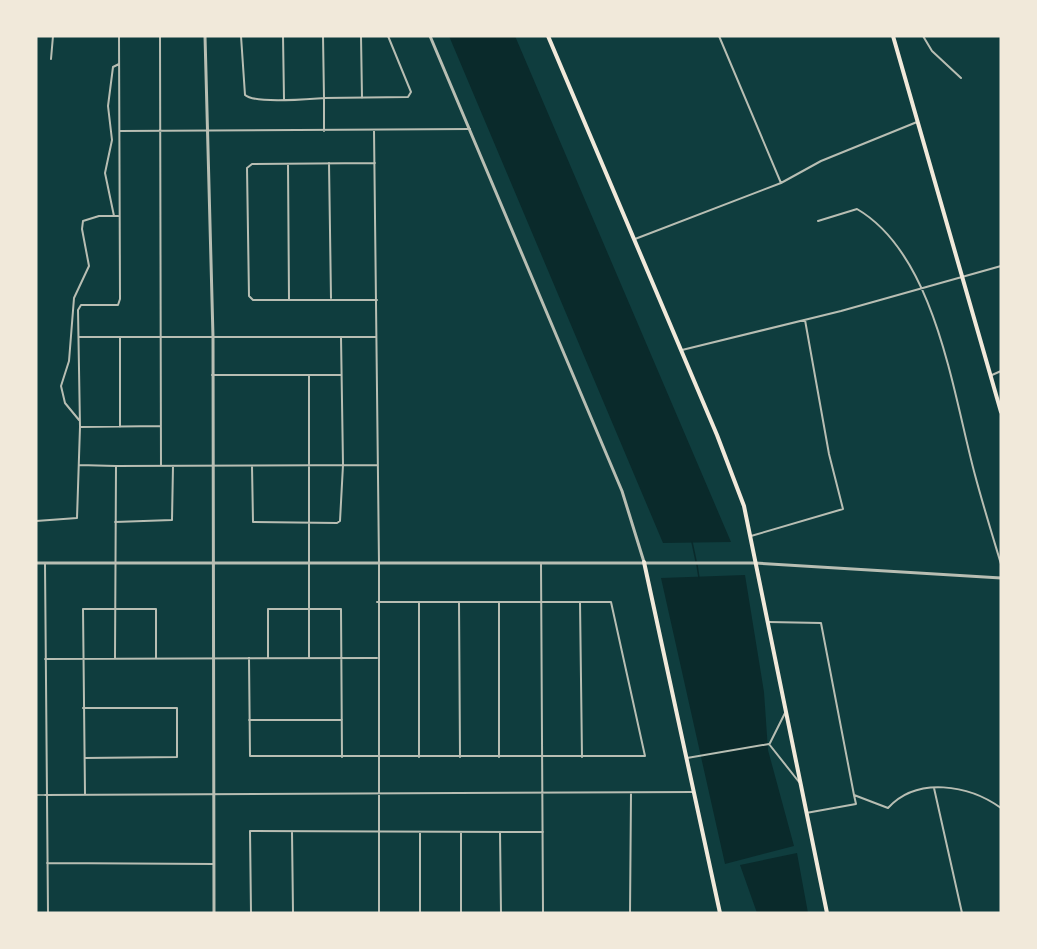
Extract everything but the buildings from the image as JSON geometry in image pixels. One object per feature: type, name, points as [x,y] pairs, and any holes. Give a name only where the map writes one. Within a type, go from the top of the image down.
[{"type":"main road","points":[[548,36],[682,350],[736,486],[751,536],[827,913]]},
{"type":"main road","points":[[893,36],[1001,412]]},
{"type":"main road","points":[[644,562],[720,913]]},
{"type":"street","points":[[51,59],[53,36]]},
{"type":"street","points":[[36,521],[74,521],[77,518],[80,427],[79,307],[120,303],[116,216],[120,131],[119,36]]},
{"type":"street","points":[[160,36],[161,466]]},
{"type":"street","points":[[205,36],[213,337],[214,913]]},
{"type":"street","points":[[241,36],[245,95],[249,99],[408,97],[411,92],[388,36]]},
{"type":"street","points":[[283,36],[284,99]]},
{"type":"street","points":[[323,36],[324,131]]},
{"type":"street","points":[[361,36],[362,98]]},
{"type":"street","points":[[430,36],[626,502],[644,562]]},
{"type":"street","points":[[719,36],[781,183]]},
{"type":"street","points":[[923,36],[932,51],[961,78]]},
{"type":"street","points":[[116,216],[105,173],[112,140],[108,106],[110,78],[113,67],[119,64]]},
{"type":"street","points":[[635,239],[781,183],[821,161],[917,123]]},
{"type":"street","points":[[120,131],[470,129]]},
{"type":"street","points":[[374,130],[379,563],[377,602],[379,913]]},
{"type":"street","points":[[330,163],[331,299]]},
{"type":"street","points":[[375,163],[252,164],[247,168],[249,296],[253,300],[377,300]]},
{"type":"street","points":[[288,164],[289,300]]},
{"type":"street","points":[[818,221],[857,209],[874,220],[914,270],[955,388],[974,475],[1001,564]]},
{"type":"street","points":[[79,420],[65,403],[61,387],[69,361],[74,298],[89,266],[82,229],[83,221],[92,217],[116,216]]},
{"type":"street","points":[[682,350],[805,320],[1001,266]]},
{"type":"street","points":[[751,536],[843,509],[829,454],[805,320]]},
{"type":"street","points":[[252,466],[253,522],[310,524],[340,521],[343,465],[341,336]]},
{"type":"street","points":[[79,338],[376,337]]},
{"type":"street","points":[[120,338],[120,427]]},
{"type":"street","points":[[992,375],[1001,371]]},
{"type":"street","points":[[212,375],[341,375]]},
{"type":"street","points":[[309,376],[309,658]]},
{"type":"street","points":[[80,427],[161,426]]},
{"type":"street","points":[[79,465],[378,465]]},
{"type":"street","points":[[116,466],[116,658]]},
{"type":"street","points":[[115,522],[172,520],[172,466]]},
{"type":"street","points":[[36,563],[755,563],[1001,578]]},
{"type":"street","points":[[541,563],[543,913]]},
{"type":"street","points":[[45,564],[45,795],[48,913]]},
{"type":"street","points":[[249,658],[249,756],[645,756],[611,602],[377,602]]},
{"type":"street","points":[[419,602],[419,757]]},
{"type":"street","points":[[459,602],[459,757]]},
{"type":"street","points":[[499,602],[499,757]]},
{"type":"street","points":[[580,602],[582,757]]},
{"type":"street","points":[[85,794],[83,609],[156,609],[156,658]]},
{"type":"street","points":[[268,658],[268,609],[341,609],[342,757]]},
{"type":"street","points":[[767,622],[821,623],[856,804],[806,813]]},
{"type":"street","points":[[45,658],[377,658]]},
{"type":"street","points":[[83,708],[177,708],[177,757],[84,758]]},
{"type":"street","points":[[769,744],[785,713]]},
{"type":"street","points":[[249,720],[342,720]]},
{"type":"street","points":[[687,758],[769,744]]},
{"type":"street","points":[[769,744],[800,783]]},
{"type":"street","points":[[854,795],[888,808],[897,797],[943,786],[977,794],[1001,808]]},
{"type":"street","points":[[934,788],[962,913]]},
{"type":"street","points":[[36,795],[694,792]]},
{"type":"street","points":[[630,913],[631,793]]},
{"type":"street","points":[[251,913],[250,831],[543,832]]},
{"type":"street","points":[[292,832],[293,913]]},
{"type":"street","points":[[420,832],[420,913]]},
{"type":"street","points":[[461,832],[461,913]]},
{"type":"street","points":[[500,832],[501,913]]},
{"type":"street","points":[[47,863],[214,864]]},
{"type":"water","points":[[449,36],[515,36],[731,542],[663,543]]},
{"type":"water","points":[[745,575],[764,692],[768,750],[794,846],[725,864],[661,578]]},
{"type":"water","points":[[797,853],[808,913],[757,913],[740,865]]},
{"type":"waterway","points":[[692,542],[696,561]]},
{"type":"waterway","points":[[697,565],[699,578]]}]
